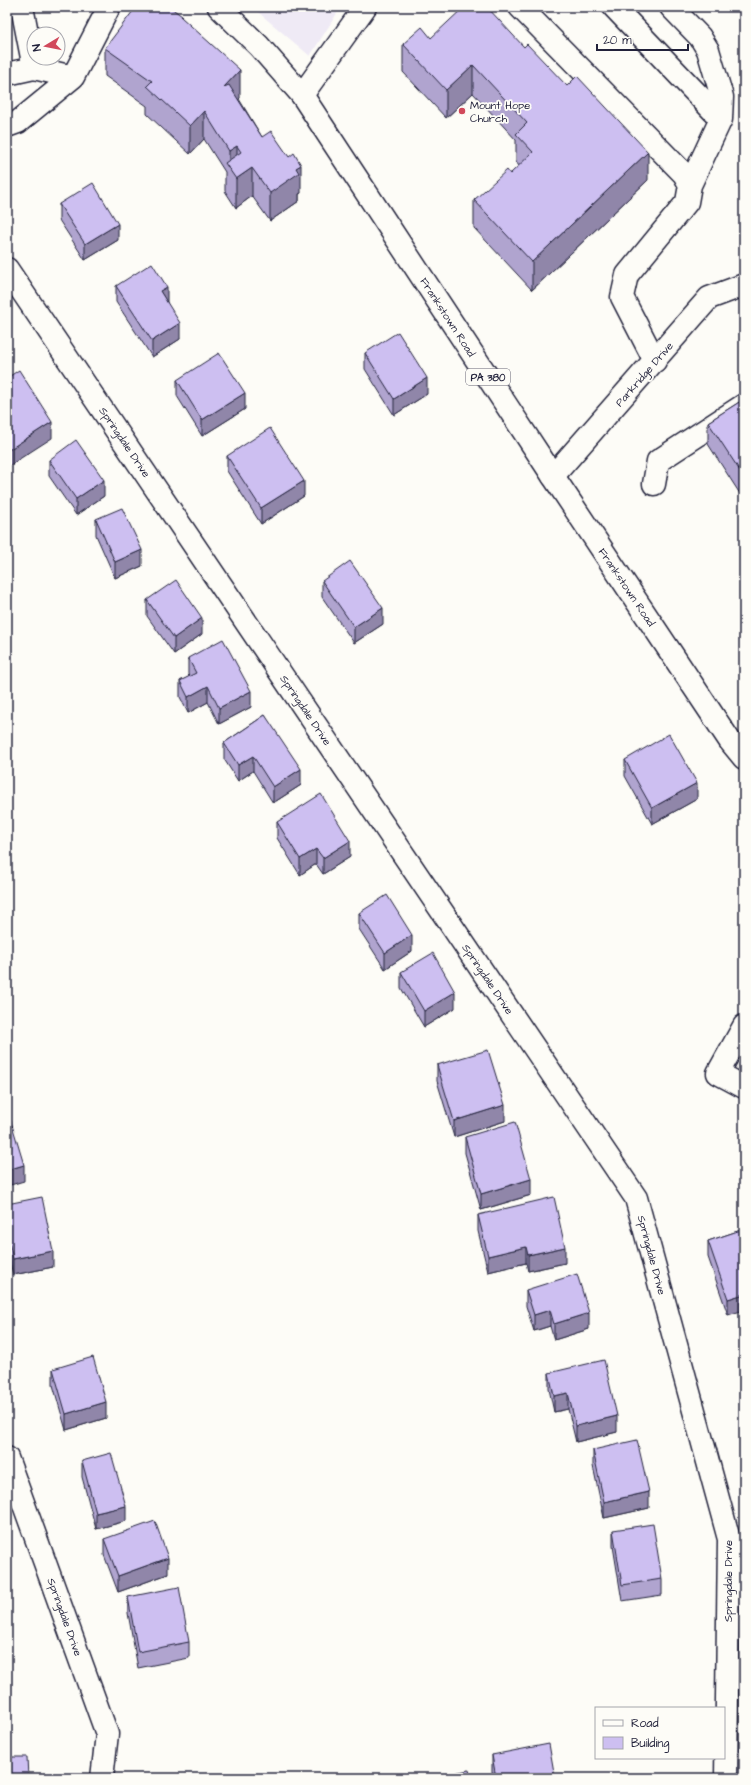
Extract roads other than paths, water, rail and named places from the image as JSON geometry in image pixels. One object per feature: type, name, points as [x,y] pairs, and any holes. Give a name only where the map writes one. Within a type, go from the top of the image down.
[{"type":"street","points":[[22,7],[34,68]]},
{"type":"street","points":[[7,126],[18,122],[73,77],[109,7]]},
{"type":"street","name":"Frankstown Road","points":[[218,7],[259,46],[302,95],[553,476],[730,741],[744,758]]},
{"type":"street","points":[[302,95],[365,7]]},
{"type":"street","points":[[520,7],[684,174],[690,184]]},
{"type":"street","points":[[614,7],[721,119]]},
{"type":"street","points":[[655,361],[622,296],[627,275],[687,202],[690,184],[721,119],[722,97],[708,50],[700,37],[671,7]]},
{"type":"street","points":[[7,74],[34,68],[73,77]]},
{"type":"street","name":"Springdale Drive","points":[[7,269],[636,1198],[729,1539],[726,1778]]},
{"type":"street","name":"Parkridge Drive","points":[[553,476],[710,298],[744,285]]},
{"type":"street","points":[[654,484],[658,461],[744,405]]},
{"type":"street","points":[[744,1026],[718,1073],[744,1086]]},
{"type":"street","name":"Springdale Drive","points":[[7,1458],[107,1734],[102,1778]]},
{"type":"place","name":"Mount Hope Church","points":[[462,111]]}]
